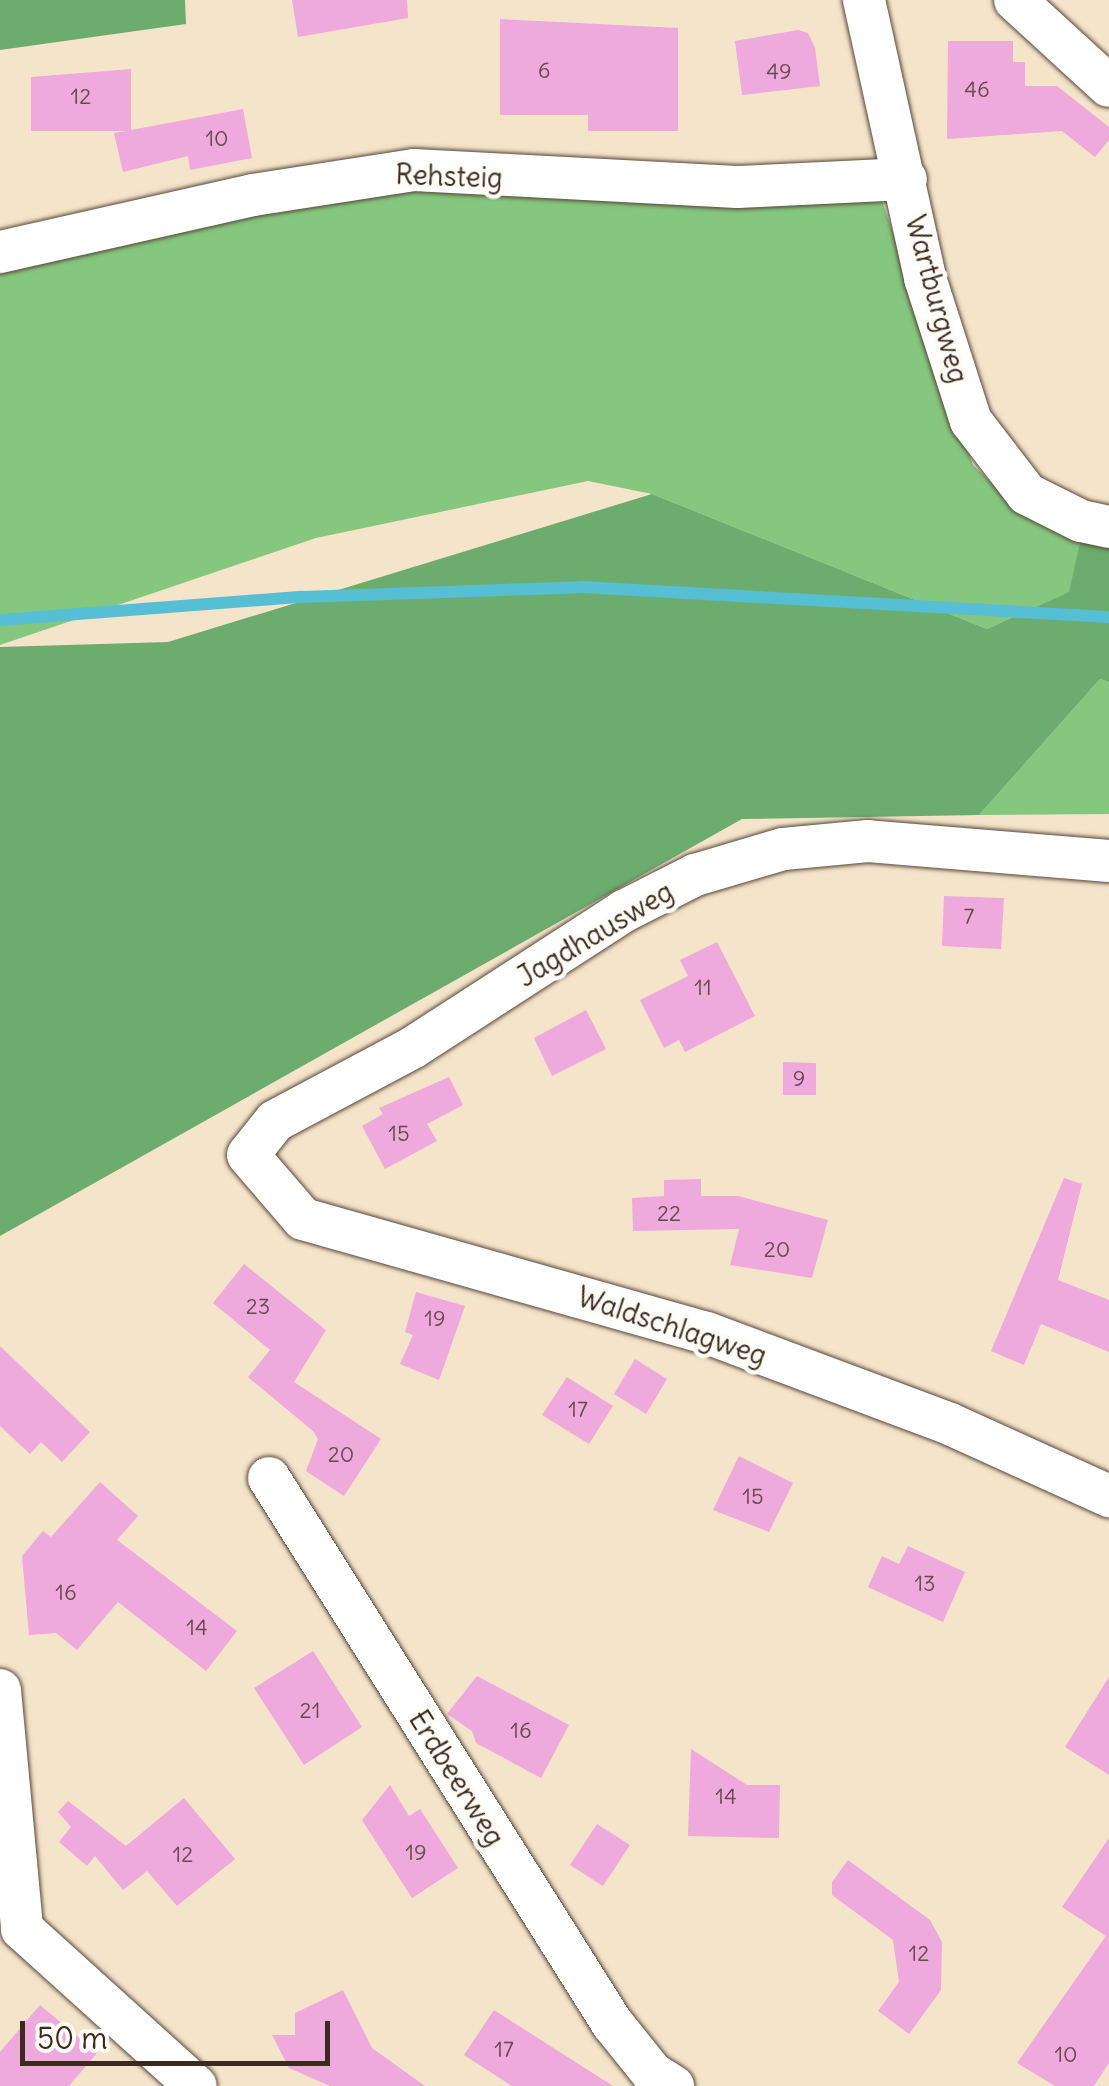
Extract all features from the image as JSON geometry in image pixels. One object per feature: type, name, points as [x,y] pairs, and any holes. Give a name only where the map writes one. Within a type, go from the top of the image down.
[{"type":"street","name":"Wartburgweg","points":[[864,0],[926,278],[972,421],[996,462],[1028,494],[1081,521],[1109,527]]},
{"type":"street","points":[[1015,0],[1109,86]]},
{"type":"street","name":"Rehsteig","points":[[0,252],[253,195],[414,170],[737,187],[906,178]]},
{"type":"street","name":"Jagdhausweg","points":[[248,1155],[275,1120],[414,1047],[624,912],[695,875],[783,850],[868,841],[1109,861]]},
{"type":"street","name":"Waldschlagweg","points":[[248,1155],[303,1219],[708,1333],[950,1424],[1109,1496]]},
{"type":"street","name":"Erdbeerweg","points":[[269,1478],[612,2024],[657,2082]]},
{"type":"street","points":[[0,1690],[11,1941],[196,2086]]},
{"type":"green space","points":[[0,0],[185,0],[186,24],[0,50]]},
{"type":"green space","points":[[412,187],[882,201],[973,465],[1025,514],[1081,538],[1070,592],[987,629],[652,494],[588,481],[316,538],[0,645],[0,269],[291,198]]},
{"type":"green space","points":[[652,494],[987,629],[1069,592],[1081,538],[1109,541],[1109,682],[1100,679],[979,815],[742,819],[0,1236],[0,647],[168,642]]},
{"type":"green space","points":[[1100,679],[1109,682],[1109,814],[979,815]]},
{"type":"building","points":[[292,0],[407,0],[408,18],[298,37]]},
{"type":"building","points":[[500,19],[678,28],[678,131],[588,131],[588,115],[500,115]]},
{"type":"building","points":[[798,30],[808,33],[815,48],[820,86],[742,95],[735,41]]},
{"type":"building","points":[[948,41],[1013,41],[1013,62],[1025,62],[1025,86],[1057,86],[1109,127],[1109,140],[1095,157],[1062,131],[947,139]]},
{"type":"building","points":[[131,69],[131,130],[243,109],[252,158],[190,170],[188,156],[123,172],[114,133],[126,131],[31,131],[31,77]]},
{"type":"building","points":[[944,896],[1004,898],[1001,949],[942,946]]},
{"type":"building","points":[[717,942],[755,1016],[685,1052],[679,1040],[664,1048],[640,1000],[688,976],[680,960]]},
{"type":"building","points":[[586,1010],[606,1049],[552,1076],[534,1038]]},
{"type":"building","points":[[783,1062],[816,1063],[816,1095],[783,1095]]},
{"type":"building","points":[[449,1077],[463,1105],[427,1124],[437,1141],[385,1169],[362,1126],[383,1114],[379,1108]]},
{"type":"building","points":[[1064,1178],[1082,1184],[1058,1280],[1109,1300],[1109,1352],[1041,1324],[1024,1365],[991,1351]]},
{"type":"building","points":[[701,1179],[701,1196],[738,1196],[828,1220],[812,1278],[730,1265],[739,1229],[633,1231],[632,1198],[664,1196],[664,1180]]},
{"type":"building","points":[[244,1264],[326,1330],[294,1382],[381,1439],[344,1496],[306,1471],[318,1439],[313,1431],[248,1377],[270,1350],[213,1303]]},
{"type":"building","points":[[416,1292],[465,1306],[439,1380],[400,1364],[413,1335],[405,1332]]},
{"type":"building","points":[[0,1346],[90,1432],[62,1462],[41,1442],[30,1454],[0,1426]]},
{"type":"building","points":[[635,1359],[667,1379],[646,1414],[614,1394]]},
{"type":"building","points":[[567,1377],[613,1406],[589,1444],[542,1415]]},
{"type":"building","points":[[739,1456],[793,1483],[769,1532],[713,1510]]},
{"type":"building","points":[[100,1482],[138,1516],[117,1540],[237,1631],[206,1671],[118,1602],[77,1650],[56,1633],[29,1635],[22,1556],[43,1531],[51,1537]]},
{"type":"building","points":[[908,1546],[965,1572],[943,1622],[868,1587],[882,1556],[899,1564]]},
{"type":"building","points":[[313,1651],[362,1727],[304,1765],[254,1688]]},
{"type":"building","points":[[477,1676],[569,1725],[541,1778],[476,1743],[472,1731],[447,1714]]},
{"type":"building","points":[[1109,1677],[1109,1775],[1065,1747]]},
{"type":"building","points":[[691,1749],[747,1785],[780,1785],[779,1838],[688,1836]]},
{"type":"building","points":[[390,1785],[409,1816],[420,1809],[458,1868],[412,1898],[362,1820]]},
{"type":"building","points":[[184,1798],[235,1859],[177,1906],[147,1871],[123,1890],[95,1856],[87,1866],[59,1842],[71,1827],[58,1812],[68,1801],[126,1846]]},
{"type":"building","points":[[597,1824],[630,1845],[603,1886],[570,1865]]},
{"type":"building","points":[[1109,1838],[1109,2063],[1094,2086],[1055,2086],[1017,2063],[1106,1936],[1062,1907]]},
{"type":"building","points":[[848,1860],[930,1920],[942,1942],[941,1990],[909,2034],[878,2011],[899,1982],[893,1940],[832,1895],[832,1882]]},
{"type":"building","points":[[343,1990],[372,2048],[425,2086],[330,2086],[289,2068],[272,2035],[295,2035],[295,2013]]},
{"type":"building","points":[[40,2005],[97,2053],[69,2086],[0,2086],[0,2052]]},
{"type":"building","points":[[494,2010],[613,2086],[512,2086],[464,2055]]},
{"type":"waterway","points":[[0,620],[302,597],[582,587],[1109,617]]}]
